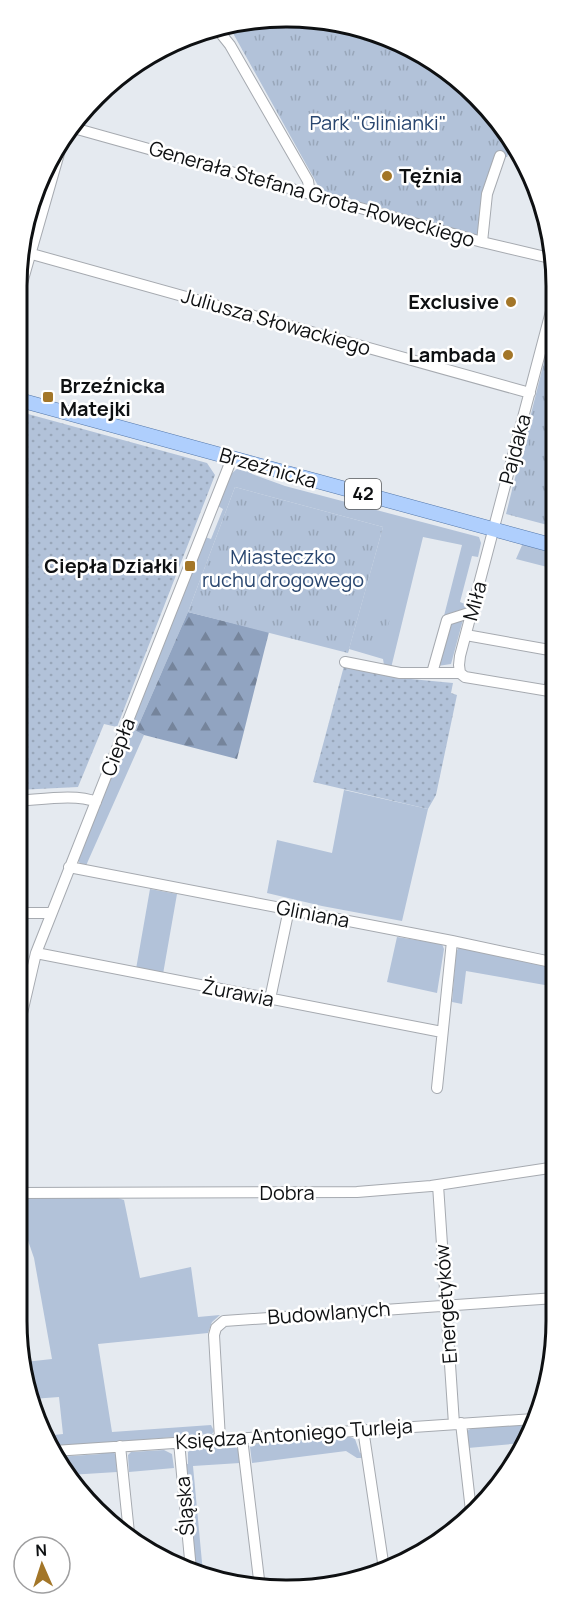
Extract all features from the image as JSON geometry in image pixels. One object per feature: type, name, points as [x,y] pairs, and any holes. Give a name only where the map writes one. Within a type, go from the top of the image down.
[{"type":"main road","name":"Brzeźnicka","points":[[27,402],[546,543]]},
{"type":"street","points":[[222,35],[308,181],[310,194]]},
{"type":"street","name":"Generała Stefana Grota-Roweckiego","points":[[80,130],[482,242],[544,257]]},
{"type":"street","points":[[482,242],[487,194],[500,156]]},
{"type":"street","points":[[33,231],[49,183]]},
{"type":"street","name":"Juliusza Słowackiego","points":[[29,254],[530,393]]},
{"type":"street","name":"Pajdaka","points":[[495,529],[546,331]]},
{"type":"street","name":"Ciepła","points":[[27,992],[36,953],[51,913],[232,458]]},
{"type":"street","name":"Miła","points":[[460,673],[459,664],[466,635],[495,529]]},
{"type":"street","points":[[432,673],[447,620],[472,612]]},
{"type":"street","points":[[466,635],[546,649]]},
{"type":"street","points":[[345,662],[400,673],[460,673],[465,677],[546,691]]},
{"type":"street","points":[[27,800],[90,798],[96,802]]},
{"type":"street","name":"Gliniana","points":[[69,867],[452,940],[546,961]]},
{"type":"street","points":[[270,999],[289,909]]},
{"type":"street","points":[[27,913],[51,913]]},
{"type":"street","points":[[437,1088],[452,940]]},
{"type":"street","name":"Żurawia","points":[[36,953],[442,1032]]},
{"type":"street","name":"Dobra","points":[[27,1193],[381,1191],[546,1169]]},
{"type":"street","name":"Energetyków","points":[[438,1185],[446,1305],[458,1423],[470,1504]]},
{"type":"street","name":"Budowlanych","points":[[220,1439],[214,1335],[216,1328],[224,1321],[546,1299]]},
{"type":"street","name":"Księdza Antoniego Turleja","points":[[62,1450],[458,1423],[525,1421]]},
{"type":"street","points":[[363,1429],[383,1561]]},
{"type":"street","points":[[242,1438],[259,1578]]},
{"type":"street","name":"Śląska","points":[[179,1442],[190,1561]]},
{"type":"street","points":[[120,1446],[128,1525]]},
{"type":"green space","name":"Park \"Glinianki\"","points":[[286,27],[320,29],[354,36],[386,47],[431,71],[458,91],[482,115],[508,153],[507,157],[497,154],[479,239],[321,191],[233,33]]},
{"type":"green space","points":[[546,354],[546,525],[506,514]]},
{"type":"green space","points":[[27,414],[207,463],[215,475],[117,727],[104,724],[78,787],[27,790]]},
{"type":"green space","points":[[238,468],[253,471],[252,474],[285,486],[479,537],[481,543],[478,557],[472,556],[460,602],[467,605],[451,664],[431,667],[462,545],[423,537],[391,668],[384,665],[383,659],[349,649],[383,527],[235,487],[188,612],[136,731],[144,735],[86,866],[80,864],[78,859],[205,537],[211,539],[223,509],[218,506],[231,474]]},
{"type":"green space","name":"Miasteczko ruchu drogowego","points":[[235,487],[383,527],[348,653],[188,612]]},
{"type":"green space","points":[[523,543],[546,549],[546,567],[516,559]]},
{"type":"green space","points":[[188,612],[269,632],[237,759],[136,731]]},
{"type":"green space","points":[[367,612],[390,619],[380,652],[357,646]]},
{"type":"green space","points":[[344,666],[411,679],[453,683],[451,693],[457,695],[436,795],[428,809],[313,782]]},
{"type":"green space","points":[[344,790],[428,809],[402,921],[267,893],[277,840],[332,853]]},
{"type":"green space","points":[[150,889],[177,894],[163,974],[136,969]]},
{"type":"green space","points":[[397,937],[442,944],[444,949],[437,993],[387,982]]},
{"type":"green space","points":[[459,947],[546,966],[546,985],[466,971],[462,1004],[452,1002],[456,952]]},
{"type":"green space","points":[[27,1198],[118,1198],[124,1200],[140,1278],[191,1267],[198,1317],[220,1315],[212,1322],[208,1333],[98,1344],[112,1432],[211,1425],[214,1431],[212,1434],[60,1446],[54,1435],[63,1434],[59,1397],[39,1398],[30,1361],[52,1359],[34,1258],[27,1238]]},
{"type":"green space","points":[[524,1424],[514,1444],[468,1448],[467,1431],[472,1428]]},
{"type":"green space","points":[[350,1437],[355,1439],[363,1458],[357,1458],[346,1451],[252,1463],[250,1447],[253,1444]]},
{"type":"green space","points":[[235,1446],[238,1449],[240,1463],[193,1466],[202,1566],[194,1563],[185,1464],[188,1464],[188,1452],[194,1448]]},
{"type":"green space","points":[[164,1450],[172,1454],[174,1468],[129,1472],[128,1455],[131,1452]]},
{"type":"green space","points":[[102,1452],[114,1452],[118,1461],[116,1462],[117,1472],[78,1474],[66,1456],[101,1454]]},
{"type":"place","name":"Tężnia","points":[[387,176]]},
{"type":"place","name":"Exclusive","points":[[511,302]]},
{"type":"place","name":"Lambada","points":[[508,355]]},
{"type":"place","name":"Brzeźnicka Matejki","points":[[48,397]]},
{"type":"place","name":"Ciepła Działki","points":[[190,566]]}]
